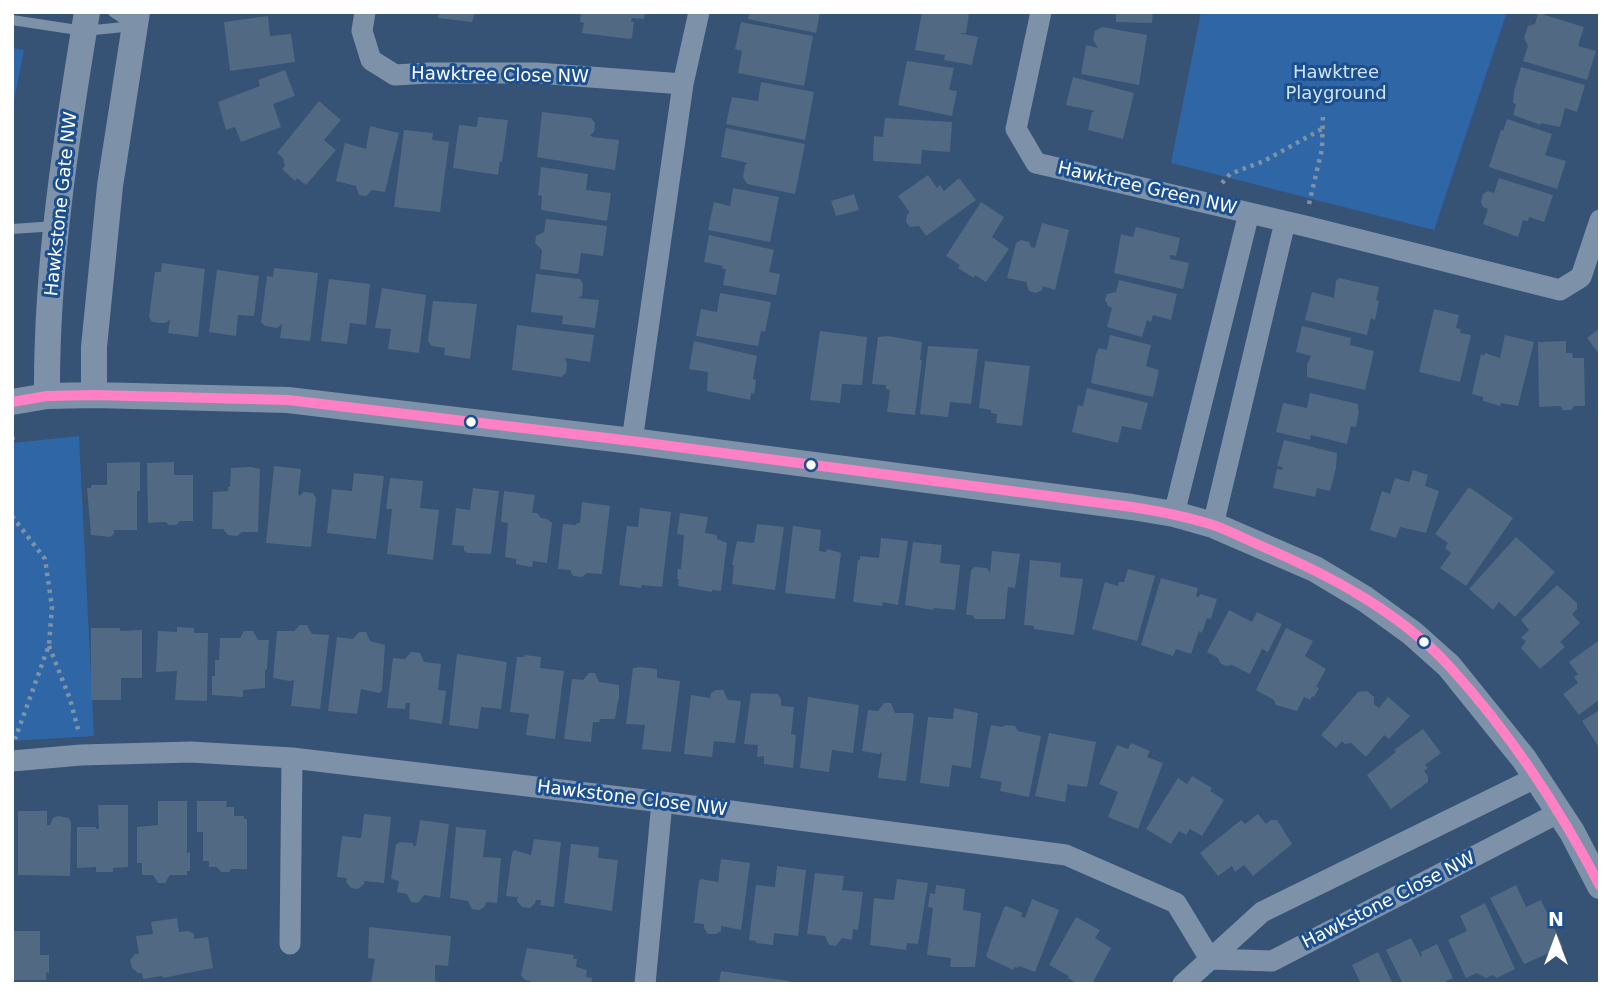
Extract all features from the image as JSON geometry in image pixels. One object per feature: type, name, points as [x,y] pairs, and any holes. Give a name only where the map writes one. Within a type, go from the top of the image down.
[{"type":"street","name":"Hawktree Close NW","points":[[365,12],[362,31],[371,60],[395,75],[537,73],[683,83]]},
{"type":"street","points":[[632,441],[683,83],[699,12]]},
{"type":"street","name":"Hawktree Green NW","points":[[1041,12],[1016,130],[1036,163],[1560,290],[1581,277],[1600,220]]},
{"type":"street","points":[[94,395],[94,347],[128,17]]},
{"type":"street","name":"Hawkstone Gate NW","points":[[47,396],[47,346],[56,226],[86,22]]},
{"type":"street","name":"Hawktree Green NW","points":[[1174,514],[1249,213]]},
{"type":"street","points":[[1213,525],[1285,222]]},
{"type":"street","points":[[12,402],[47,396],[94,395],[288,400],[632,441],[1174,514],[1213,525],[1315,569],[1365,599],[1412,633],[1449,666],[1537,777],[1560,812],[1600,886]]},
{"type":"street","name":"Hawkstone Close NW","points":[[13,751],[81,755],[191,752],[292,758],[662,802],[1066,855],[1176,903],[1210,959],[1272,961],[1560,812]]},
{"type":"street","points":[[290,944],[292,758]]},
{"type":"street","points":[[1183,984],[1262,912],[1537,777]]},
{"type":"street","points":[[645,984],[662,802]]},
{"type":"lane","points":[[12,20],[86,22],[128,17]]},
{"type":"lane","points":[[12,229],[56,226]]},
{"type":"path","points":[[1308,204],[1322,149],[1323,113]]},
{"type":"path","points":[[1222,184],[1230,174],[1264,161],[1322,129]]},
{"type":"path","points":[[12,516],[45,559],[52,607],[49,645],[13,751]]},
{"type":"path","points":[[49,645],[79,733]]},
{"type":"green space","name":"Hawktree Playground","points":[[1201,12],[1507,12],[1434,230],[1171,163]]},
{"type":"green space","points":[[12,48],[24,50],[12,111]]},
{"type":"green space","points":[[79,436],[94,736],[12,741],[12,443]]},
{"type":"building","points":[[439,12],[475,12],[472,22],[438,18]]},
{"type":"building","points":[[581,12],[645,12],[644,19],[632,18],[631,22],[634,22],[630,39],[582,33],[584,23],[580,22]]},
{"type":"building","points":[[750,12],[820,12],[816,33],[748,19]]},
{"type":"building","points":[[922,12],[969,14],[966,33],[959,33],[978,37],[972,65],[944,60],[945,55],[915,50]]},
{"type":"building","points":[[1116,12],[1153,12],[1152,23],[1116,22]]},
{"type":"building","points":[[1538,13],[1584,27],[1578,46],[1596,51],[1587,80],[1523,61],[1528,46],[1524,38],[1528,26],[1535,24]]},
{"type":"building","points":[[268,16],[270,36],[291,34],[295,62],[230,71],[224,22]]},
{"type":"building","points":[[741,22],[813,36],[804,86],[738,73],[742,51],[735,49]]},
{"type":"building","points":[[1102,27],[1147,35],[1139,85],[1081,74],[1086,45],[1098,48],[1093,40],[1095,31]]},
{"type":"building","points":[[907,61],[954,68],[949,90],[957,91],[952,116],[898,105]]},
{"type":"building","points":[[1521,67],[1585,85],[1577,112],[1565,108],[1560,127],[1541,125],[1513,115],[1516,104],[1513,103],[1514,92]]},
{"type":"building","points":[[285,70],[295,96],[273,104],[281,127],[241,142],[235,127],[226,130],[218,102],[260,86],[258,80]]},
{"type":"building","points":[[1073,77],[1134,93],[1123,139],[1088,130],[1092,112],[1095,111],[1066,105]]},
{"type":"building","points":[[761,82],[814,92],[805,140],[726,124],[732,97],[758,101]]},
{"type":"building","points":[[319,101],[341,120],[324,140],[336,150],[306,185],[297,178],[295,181],[282,169],[285,166],[283,158],[277,153]]},
{"type":"building","points":[[542,112],[591,118],[595,123],[594,132],[590,135],[592,137],[619,140],[615,170],[537,157]]},
{"type":"building","points":[[478,117],[508,120],[498,175],[453,168],[459,125],[477,127]]},
{"type":"building","points":[[885,118],[952,122],[950,152],[922,150],[921,164],[873,161],[874,136],[883,137]]},
{"type":"building","points":[[1507,119],[1552,134],[1545,155],[1566,161],[1557,189],[1489,167]]},
{"type":"building","points":[[370,126],[399,133],[385,192],[372,190],[366,196],[359,195],[356,186],[336,181],[345,143],[366,149]]},
{"type":"building","points":[[726,128],[805,144],[795,194],[747,184],[743,177],[745,165],[748,163],[721,157]]},
{"type":"building","points":[[404,130],[433,133],[432,140],[449,142],[440,212],[394,207]]},
{"type":"building","points":[[541,167],[588,174],[586,190],[611,193],[607,221],[541,210],[542,196],[538,195]]},
{"type":"building","points":[[928,175],[937,188],[940,185],[944,191],[959,178],[976,200],[926,236],[919,226],[910,227],[906,222],[907,214],[910,213],[898,196]]},
{"type":"building","points":[[1499,178],[1553,195],[1544,222],[1529,217],[1528,221],[1523,220],[1518,237],[1483,224],[1488,209],[1483,207],[1481,202],[1483,194],[1488,191],[1494,193]]},
{"type":"building","points":[[733,188],[779,197],[770,242],[708,230],[714,202],[730,206]]},
{"type":"building","points":[[854,194],[859,210],[836,216],[831,201]]},
{"type":"building","points":[[981,202],[1004,217],[992,237],[1009,249],[986,282],[958,268],[960,265],[946,256]]},
{"type":"building","points":[[546,219],[607,226],[603,256],[581,253],[578,274],[540,269],[542,250],[535,243],[536,236],[544,232]]},
{"type":"building","points":[[1042,223],[1069,230],[1055,290],[1043,286],[1042,290],[1036,293],[1029,291],[1026,282],[1007,278],[1016,243],[1021,240],[1029,242],[1031,247],[1035,248]]},
{"type":"building","points":[[1136,227],[1180,238],[1176,256],[1170,255],[1170,259],[1189,263],[1183,289],[1114,273],[1121,234],[1133,237]]},
{"type":"building","points":[[709,235],[774,250],[769,272],[780,274],[776,295],[723,285],[726,269],[704,262]]},
{"type":"building","points":[[162,263],[205,269],[198,337],[168,333],[170,320],[165,323],[152,322],[149,317],[155,272],[161,272]]},
{"type":"building","points":[[274,268],[318,273],[310,341],[280,338],[282,324],[277,328],[265,326],[261,322],[267,276],[273,277]]},
{"type":"building","points":[[217,270],[259,276],[254,316],[238,315],[236,336],[209,332]]},
{"type":"building","points":[[536,274],[580,279],[583,284],[582,296],[578,298],[599,300],[595,328],[562,324],[563,316],[531,312]]},
{"type":"building","points":[[1339,278],[1379,287],[1375,320],[1371,318],[1367,335],[1305,320],[1312,292],[1334,298],[1336,281]]},
{"type":"building","points":[[329,279],[370,284],[366,325],[350,323],[347,344],[321,341]]},
{"type":"building","points":[[1119,280],[1177,294],[1171,320],[1153,315],[1151,322],[1147,320],[1142,337],[1107,327],[1112,308],[1105,300],[1107,294],[1116,292]]},
{"type":"building","points":[[382,288],[426,295],[419,353],[388,349],[391,329],[375,328]]},
{"type":"building","points":[[720,293],[771,302],[765,332],[761,331],[758,346],[696,336],[701,309],[717,312]]},
{"type":"building","points":[[433,301],[477,304],[470,359],[444,355],[445,348],[432,346],[428,341]]},
{"type":"building","points":[[1434,309],[1459,315],[1456,328],[1461,329],[1460,333],[1471,335],[1460,382],[1419,372]]},
{"type":"building","points":[[517,325],[594,335],[590,362],[565,358],[566,373],[561,377],[512,370]]},
{"type":"building","points":[[1302,326],[1351,338],[1350,345],[1374,351],[1365,390],[1307,377],[1307,365],[1311,356],[1296,352]]},
{"type":"building","points":[[1600,328],[1600,355],[1587,338]]},
{"type":"building","points":[[820,331],[867,337],[862,385],[842,384],[840,403],[810,400]]},
{"type":"building","points":[[1110,335],[1151,345],[1146,366],[1159,370],[1153,397],[1091,383],[1096,354],[1099,348],[1107,350]]},
{"type":"building","points":[[1505,335],[1534,342],[1518,406],[1501,403],[1500,406],[1483,401],[1483,397],[1472,394],[1481,354],[1500,358]]},
{"type":"building","points":[[888,336],[922,342],[915,415],[887,412],[890,390],[886,389],[886,385],[872,384],[878,337]]},
{"type":"building","points":[[694,341],[757,356],[753,379],[756,380],[754,394],[751,393],[750,400],[707,391],[708,372],[689,369]]},
{"type":"building","points":[[1566,341],[1566,353],[1572,353],[1573,358],[1584,358],[1585,406],[1574,406],[1571,410],[1563,410],[1560,406],[1539,407],[1538,342]]},
{"type":"building","points":[[928,346],[978,349],[971,404],[950,402],[948,417],[920,414]]},
{"type":"building","points":[[985,361],[1030,366],[1022,426],[996,423],[997,414],[979,408]]},
{"type":"building","points":[[1087,388],[1148,403],[1141,430],[1122,426],[1118,443],[1072,432],[1078,405],[1083,406]]},
{"type":"building","points":[[1310,393],[1358,404],[1356,427],[1351,426],[1347,444],[1311,435],[1310,440],[1276,432],[1283,403],[1307,408]]},
{"type":"building","points":[[1284,440],[1337,453],[1330,491],[1317,488],[1315,497],[1273,488],[1277,469],[1282,470],[1283,467],[1277,466]]},
{"type":"building","points":[[140,462],[137,530],[114,530],[110,537],[91,535],[87,488],[91,488],[91,485],[107,485],[107,463]]},
{"type":"building","points":[[174,462],[174,475],[193,475],[193,521],[180,521],[176,525],[166,522],[148,523],[147,463]]},
{"type":"building","points":[[274,466],[301,469],[298,494],[300,496],[304,492],[313,493],[316,498],[311,547],[266,543]]},
{"type":"building","points":[[231,468],[260,469],[258,532],[242,532],[237,536],[228,535],[223,529],[212,529],[213,492],[228,491]]},
{"type":"building","points":[[1413,470],[1428,475],[1425,486],[1439,491],[1426,533],[1400,527],[1396,538],[1370,530],[1382,491],[1390,494],[1395,478],[1409,482]]},
{"type":"building","points":[[354,473],[384,476],[376,539],[327,533],[332,489],[352,491]]},
{"type":"building","points":[[390,478],[423,481],[420,508],[439,510],[433,560],[387,554],[392,509],[386,509]]},
{"type":"building","points":[[1469,487],[1513,518],[1466,586],[1440,568],[1451,553],[1445,548],[1448,543],[1435,534]]},
{"type":"building","points":[[473,488],[499,491],[491,554],[468,553],[464,551],[464,546],[452,545],[456,508],[470,510]]},
{"type":"building","points":[[504,491],[535,495],[532,513],[537,513],[552,523],[547,563],[533,561],[532,567],[516,564],[516,559],[505,557],[508,523],[501,522]]},
{"type":"building","points":[[582,502],[610,506],[602,574],[587,573],[582,577],[573,576],[570,570],[558,569],[563,524],[580,523]]},
{"type":"building","points":[[640,508],[671,512],[662,587],[619,585],[627,526],[638,527]]},
{"type":"building","points":[[680,513],[708,517],[705,533],[717,535],[717,539],[727,543],[721,591],[678,586],[684,535],[677,534]]},
{"type":"building","points":[[757,524],[784,527],[775,590],[732,584],[732,565],[737,541],[754,543]]},
{"type":"building","points":[[793,526],[821,530],[819,551],[826,552],[827,549],[841,553],[835,599],[785,593]]},
{"type":"building","points":[[1516,537],[1555,572],[1515,617],[1499,602],[1493,610],[1469,589]]},
{"type":"building","points":[[881,538],[908,541],[898,605],[853,602],[858,560],[860,556],[879,558]]},
{"type":"building","points":[[913,542],[942,545],[940,563],[960,565],[955,610],[933,610],[905,605]]},
{"type":"building","points":[[992,551],[1020,554],[1015,588],[1008,587],[1005,619],[975,619],[972,615],[966,615],[971,570],[975,567],[987,568],[990,573]]},
{"type":"building","points":[[1030,560],[1061,563],[1060,577],[1083,579],[1074,635],[1024,625]]},
{"type":"building","points":[[1128,569],[1155,576],[1137,641],[1092,629],[1105,582],[1118,586],[1119,582],[1124,582]]},
{"type":"building","points":[[1161,578],[1198,588],[1196,596],[1199,597],[1200,594],[1217,599],[1211,619],[1207,618],[1202,633],[1199,631],[1191,654],[1176,649],[1173,656],[1141,645]]},
{"type":"building","points":[[1557,585],[1577,603],[1577,609],[1572,614],[1580,623],[1560,642],[1565,647],[1540,669],[1521,648],[1526,641],[1521,638],[1529,630],[1521,620]]},
{"type":"building","points":[[1229,610],[1252,622],[1257,612],[1282,624],[1268,652],[1262,649],[1250,674],[1232,665],[1220,663],[1218,658],[1207,652]]},
{"type":"building","points":[[300,625],[307,625],[312,634],[329,635],[320,709],[291,706],[294,680],[273,678],[277,631],[294,631]]},
{"type":"building","points":[[177,627],[194,628],[194,633],[208,633],[207,701],[175,700],[177,671],[156,672],[158,631],[177,632]]},
{"type":"building","points":[[91,628],[142,630],[142,678],[121,678],[121,700],[91,700]]},
{"type":"building","points":[[1286,628],[1313,641],[1305,656],[1326,669],[1316,687],[1319,688],[1314,697],[1310,700],[1304,697],[1297,711],[1276,705],[1274,700],[1256,690]]},
{"type":"building","points":[[244,631],[253,631],[258,640],[269,640],[265,688],[243,690],[243,697],[212,695],[212,676],[215,676],[215,660],[219,660],[220,638],[240,638]]},
{"type":"building","points":[[359,632],[366,632],[370,641],[385,645],[382,691],[379,693],[361,689],[357,714],[328,711],[337,637],[353,639]]},
{"type":"building","points":[[1598,641],[1600,699],[1579,715],[1563,694],[1578,683],[1574,677],[1578,674],[1569,662]]},
{"type":"building","points":[[411,652],[420,653],[424,662],[441,664],[438,690],[446,691],[442,724],[409,719],[410,703],[406,703],[405,709],[387,708],[393,658],[405,659]]},
{"type":"building","points":[[457,654],[507,662],[501,709],[481,707],[478,729],[449,725]]},
{"type":"building","points":[[517,657],[541,657],[540,668],[564,671],[555,739],[526,735],[529,714],[510,712]]},
{"type":"building","points":[[633,668],[657,669],[657,678],[680,681],[671,752],[642,749],[645,725],[626,724]]},
{"type":"building","points":[[589,673],[595,673],[599,682],[619,685],[615,719],[593,722],[591,742],[564,739],[572,679],[583,680]]},
{"type":"building","points":[[723,690],[728,700],[741,701],[735,743],[714,741],[712,757],[684,754],[691,695],[710,698],[711,693]]},
{"type":"building","points":[[1367,691],[1374,697],[1374,704],[1379,708],[1388,697],[1410,716],[1389,739],[1384,735],[1366,757],[1351,743],[1345,744],[1342,741],[1336,748],[1321,735],[1358,692]]},
{"type":"building","points":[[751,693],[778,694],[781,706],[794,707],[791,734],[796,735],[793,768],[764,764],[764,756],[757,757],[758,745],[744,744]]},
{"type":"building","points":[[808,697],[859,705],[853,753],[832,750],[829,772],[800,768]]},
{"type":"building","points":[[884,703],[891,703],[895,713],[914,715],[906,781],[878,778],[882,752],[879,754],[862,751],[868,710],[878,711]]},
{"type":"building","points":[[954,708],[978,713],[971,768],[952,765],[949,787],[920,783],[928,717],[953,719]]},
{"type":"building","points":[[1598,711],[1600,745],[1598,746],[1582,721]]},
{"type":"building","points":[[991,725],[1015,726],[1018,731],[1041,736],[1029,797],[1000,791],[1002,782],[980,778]]},
{"type":"building","points":[[1423,729],[1441,753],[1425,765],[1428,768],[1424,771],[1428,782],[1391,809],[1367,775],[1396,752],[1394,750]]},
{"type":"building","points":[[1049,733],[1096,742],[1087,787],[1068,783],[1065,802],[1035,796]]},
{"type":"building","points":[[1131,743],[1150,751],[1147,757],[1163,763],[1138,829],[1108,817],[1118,792],[1099,784],[1117,745],[1128,749]]},
{"type":"building","points":[[1192,776],[1212,788],[1210,791],[1224,800],[1202,836],[1190,829],[1186,835],[1179,831],[1171,844],[1146,829],[1178,778],[1187,784]]},
{"type":"building","points":[[158,801],[187,801],[187,853],[190,852],[190,871],[187,871],[187,875],[170,875],[165,883],[158,883],[153,875],[142,875],[142,863],[137,863],[137,827],[158,825]]},
{"type":"building","points":[[197,801],[227,801],[226,807],[234,807],[234,816],[244,816],[244,819],[247,819],[247,869],[221,872],[217,867],[209,867],[209,861],[203,861],[203,832],[197,832]]},
{"type":"building","points":[[98,805],[128,805],[128,867],[113,868],[113,872],[96,872],[96,867],[77,868],[77,827],[99,829]]},
{"type":"building","points":[[18,811],[47,811],[47,825],[58,816],[69,818],[70,876],[18,875]]},
{"type":"building","points":[[364,814],[391,817],[384,883],[364,881],[358,889],[351,888],[346,882],[347,878],[337,877],[342,836],[361,838]]},
{"type":"building","points":[[1258,814],[1266,824],[1277,820],[1292,844],[1253,876],[1244,865],[1235,872],[1232,866],[1218,876],[1200,853],[1241,820],[1245,824]]},
{"type":"building","points":[[420,820],[449,824],[440,898],[424,895],[418,903],[411,902],[407,894],[397,892],[399,881],[391,879],[396,844],[413,843],[413,846],[416,846]]},
{"type":"building","points":[[456,827],[486,830],[483,857],[501,858],[497,903],[486,902],[480,910],[472,909],[468,901],[450,898]]},
{"type":"building","points":[[534,839],[561,842],[554,907],[540,905],[541,900],[536,900],[530,908],[522,907],[517,901],[518,897],[506,896],[512,853],[514,850],[531,855]]},
{"type":"building","points":[[571,844],[599,847],[598,858],[618,860],[612,911],[564,903]]},
{"type":"building","points":[[721,859],[750,863],[741,930],[721,926],[721,931],[708,934],[704,924],[694,923],[699,881],[701,879],[718,882]]},
{"type":"building","points":[[777,866],[806,870],[798,936],[774,933],[773,945],[756,943],[749,940],[756,885],[775,887]]},
{"type":"building","points":[[815,873],[844,876],[842,890],[863,892],[858,930],[853,929],[852,940],[842,938],[836,946],[829,945],[825,936],[807,934]]},
{"type":"building","points":[[897,879],[928,883],[918,944],[907,943],[906,950],[870,945],[874,898],[894,900]]},
{"type":"building","points":[[936,885],[965,889],[963,910],[981,913],[975,967],[950,967],[951,958],[927,955],[933,908],[928,907],[930,893],[935,894]]},
{"type":"building","points":[[1516,885],[1526,907],[1541,900],[1563,947],[1524,964],[1490,898]]},
{"type":"building","points":[[1032,899],[1059,910],[1035,972],[1019,966],[1013,970],[988,958],[986,956],[1004,908],[1006,906],[1023,913],[1021,916],[1025,918]]},
{"type":"building","points":[[1485,903],[1515,969],[1497,978],[1493,975],[1486,978],[1477,973],[1466,978],[1448,940],[1467,931],[1460,916]]},
{"type":"building","points":[[1076,917],[1100,930],[1095,938],[1111,948],[1092,984],[1078,984],[1049,965]]},
{"type":"building","points":[[177,918],[179,932],[188,931],[194,934],[194,939],[208,937],[213,968],[163,978],[143,979],[142,973],[132,968],[130,960],[135,954],[139,954],[136,936],[153,934],[151,922]]},
{"type":"building","points":[[369,927],[451,936],[448,966],[435,965],[435,980],[438,984],[371,983],[375,959],[368,958]]},
{"type":"building","points":[[12,931],[40,931],[40,955],[49,955],[49,973],[46,972],[46,980],[12,980]]},
{"type":"building","points":[[1411,938],[1421,957],[1421,952],[1437,944],[1453,978],[1446,981],[1447,984],[1403,984],[1386,950]]},
{"type":"building","points":[[527,948],[574,955],[573,959],[577,959],[576,967],[587,970],[586,977],[592,978],[591,984],[531,984],[531,981],[525,980],[521,975]]},
{"type":"building","points":[[1378,952],[1393,984],[1361,984],[1352,965]]},
{"type":"building","points":[[721,971],[789,981],[789,984],[719,984]]},
{"type":"transit line","points":[[12,402],[47,396],[94,395],[288,400],[632,441],[1132,507],[1210,524],[1285,556],[1336,582],[1385,611],[1430,647],[1472,692],[1513,744],[1568,828],[1600,886]]}]
